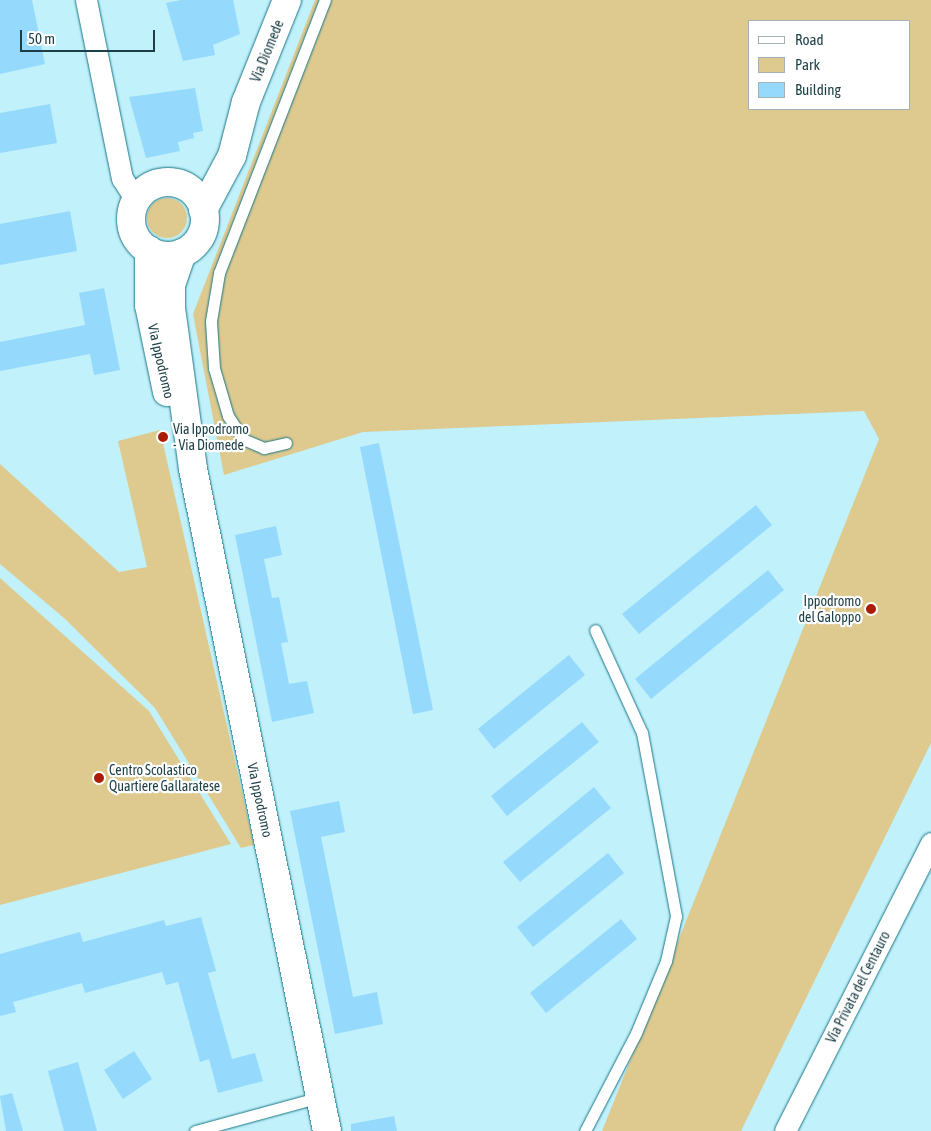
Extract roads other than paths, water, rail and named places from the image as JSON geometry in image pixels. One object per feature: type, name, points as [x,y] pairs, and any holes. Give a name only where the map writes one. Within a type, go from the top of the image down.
[{"type":"street","points":[[86,0],[122,178],[136,200],[132,226],[149,250],[165,255],[182,253],[201,235],[203,210],[185,186],[158,183],[136,200]]},
{"type":"street","name":"Via Diomede","points":[[203,210],[232,156],[246,102],[287,0]]},
{"type":"street","name":"Via Diomede","points":[[185,186],[206,171],[246,102]]},
{"type":"street","name":"Via Ippodromo","points":[[149,250],[149,305],[160,372],[193,469]]},
{"type":"street","name":"Via Ippodromo","points":[[182,253],[173,278],[171,308],[193,469],[327,1131]]},
{"type":"street","name":"Via Privata del Centauro","points":[[785,1131],[931,843]]},
{"type":"lane","points":[[286,443],[264,448],[243,439],[228,416],[214,368],[211,321],[219,273],[325,0]]},
{"type":"lane","points":[[585,1131],[636,1033],[666,961],[676,916],[642,733],[595,630]]},
{"type":"lane","points":[[195,1131],[320,1097]]},
{"type":"place","name":"Via Ippodromo - Via Diomede","points":[[163,437]]},
{"type":"place","name":"Ippodromo del Galoppo","points":[[871,609]]},
{"type":"place","name":"Centro Scolastico Quartiere Gallaratese","points":[[99,778]]}]
